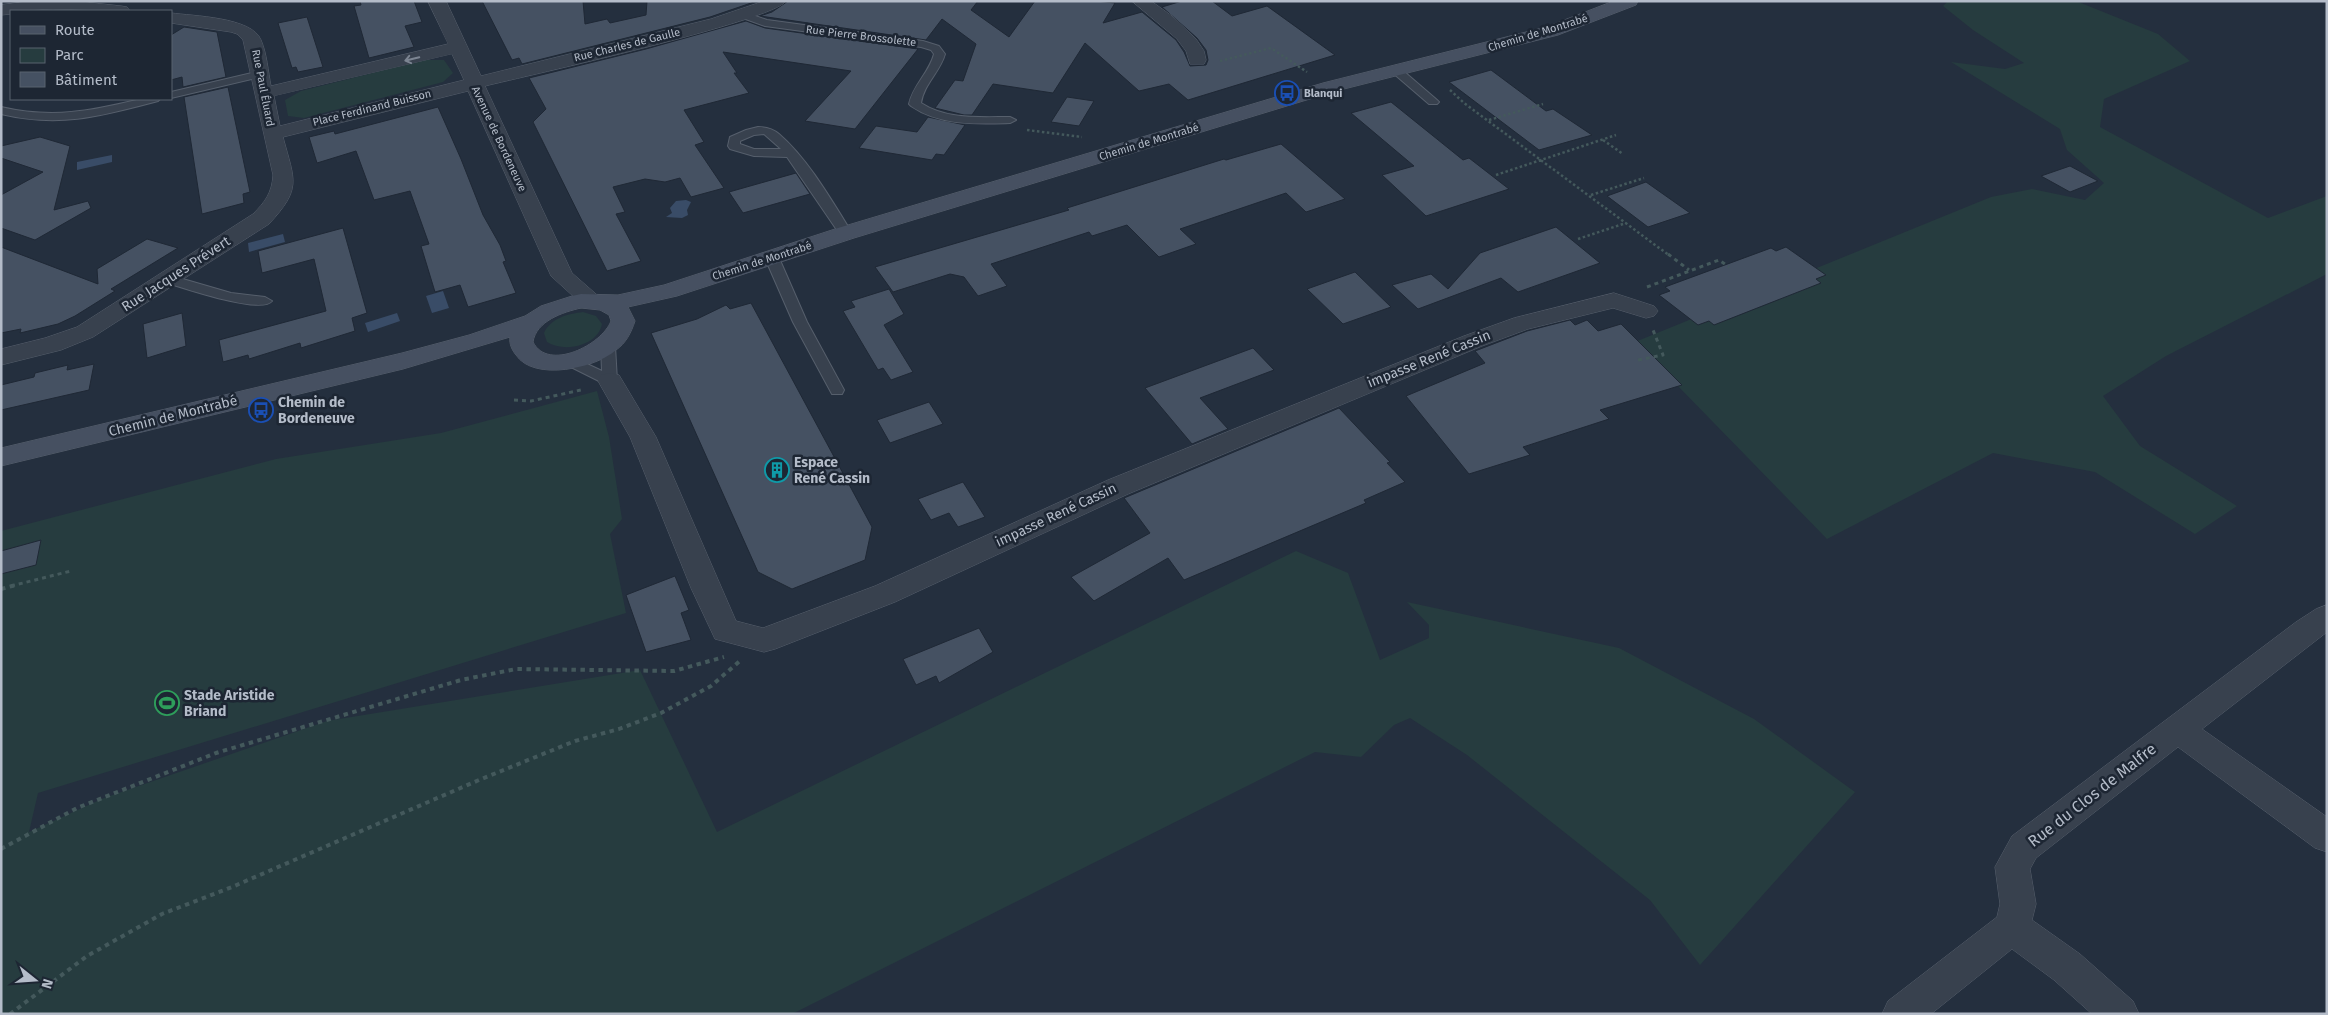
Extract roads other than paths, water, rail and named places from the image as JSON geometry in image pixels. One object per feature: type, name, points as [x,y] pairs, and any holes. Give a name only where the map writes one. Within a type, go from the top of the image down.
[{"type":"street","name":"Avenue de Bordeneuve","points":[[437,1],[562,276],[597,302]]},
{"type":"street","name":"Rue Charles de Gaulle","points":[[473,83],[744,15],[778,1]]},
{"type":"street","points":[[1140,1],[1185,36],[1196,52],[1197,60]]},
{"type":"street","name":"Chemin de Montrabé","points":[[1,457],[403,361],[478,340],[570,303],[618,302],[669,291],[846,233],[1330,87],[1552,31],[1630,1]]},
{"type":"street","points":[[1,10],[52,4],[97,4],[118,10]]},
{"type":"street","name":"Rue Paul Éluard","points":[[172,18],[221,24],[243,30],[252,38],[272,134]]},
{"type":"street","points":[[264,93],[459,47]]},
{"type":"street","name":"Place Ferdinand Buisson","points":[[272,134],[473,83]]},
{"type":"street","name":"Rue Jacques Prévert","points":[[1,357],[52,344],[85,332],[261,219],[272,209],[284,185],[272,134]]},
{"type":"street","points":[[526,351],[522,344],[522,336],[556,298],[562,276]]},
{"type":"street","name":"Chemin de Montrabé","points":[[403,361],[478,352],[526,351],[530,355],[544,361],[570,361],[591,356],[669,291]]},
{"type":"street","name":"impasse René Cassin","points":[[610,381],[644,437],[706,588],[726,631],[764,640],[885,594],[1118,486],[1473,341],[1522,323],[1573,312],[1614,300],[1646,311]]},
{"type":"street","points":[[597,302],[613,306],[623,319],[615,337]]},
{"type":"street","name":"Rue du Clos de Malfre","points":[[2012,926],[2018,904],[2012,866],[2024,847],[2178,728],[2327,617]]},
{"type":"street","points":[[2178,728],[2327,837]]},
{"type":"street","points":[[1901,1014],[2012,926],[2067,967],[2120,1014]]},
{"type":"lane","name":"Rue Pierre Brossolette","points":[[744,15],[756,20],[779,25],[923,44],[934,48],[940,54],[938,64],[915,94],[915,104],[922,110],[936,115],[973,120],[1010,120]]},
{"type":"lane","points":[[1398,71],[1433,102]]},
{"type":"lane","points":[[172,95],[260,74]]},
{"type":"lane","points":[[1,110],[34,119],[58,119],[149,100]]},
{"type":"lane","points":[[790,153],[846,233]]},
{"type":"lane","points":[[772,258],[800,322],[837,390]]},
{"type":"lane","points":[[169,278],[230,297],[265,301]]},
{"type":"lane","points":[[570,361],[610,381],[615,337]]},
{"type":"water","points":[[112,155],[112,162],[77,170],[77,162]]},
{"type":"water","points":[[686,200],[691,202],[687,210],[688,215],[682,218],[666,217],[672,213],[670,208],[676,201]]},
{"type":"water","points":[[283,234],[285,242],[249,252],[248,243]]},
{"type":"water","points":[[443,291],[449,308],[432,313],[426,296]]},
{"type":"water","points":[[397,313],[400,321],[368,332],[365,323]]},
{"type":"place","name":"Blanqui","points":[[1287,93]]},
{"type":"place","name":"Chemin de Bordeneuve","points":[[261,410]]},
{"type":"place","name":"Espace René Cassin","points":[[777,470]]},
{"type":"place","name":"Stade Aristide Briand","points":[[167,703]]}]
